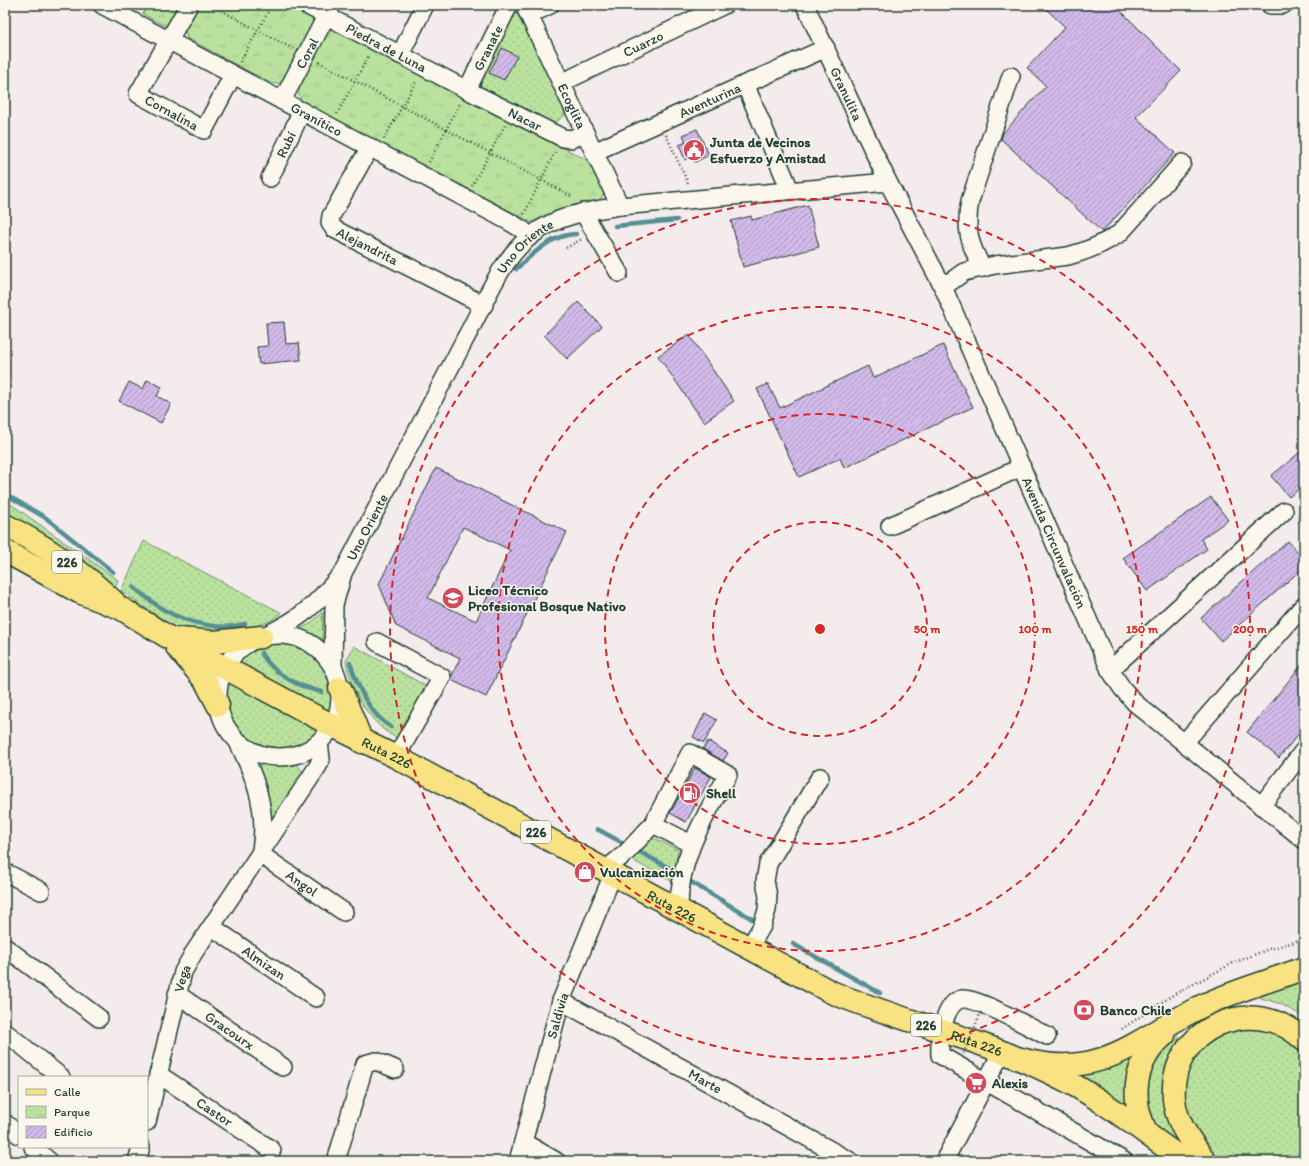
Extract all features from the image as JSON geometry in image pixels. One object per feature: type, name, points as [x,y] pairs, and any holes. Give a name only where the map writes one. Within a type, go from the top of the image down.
[{"type":"main road","name":"Ruta 226","points":[[5,525],[52,551],[87,577],[122,609]]},
{"type":"main road","name":"Ruta 226","points":[[5,550],[79,592],[122,609],[168,637],[225,668],[325,736],[362,742],[396,757],[831,992],[887,1014],[942,1030],[1012,1056],[1053,1074],[1093,1096],[1180,1159]]},
{"type":"main road","points":[[168,637],[214,642],[261,637]]},
{"type":"main road","points":[[168,637],[206,682],[218,705]]},
{"type":"main road","points":[[340,688],[362,742]]},
{"type":"main road","points":[[1012,1056],[1056,1066],[1091,1064],[1115,1056],[1185,1016],[1243,989],[1304,968]]},
{"type":"main road","points":[[1146,1133],[1140,1120],[1137,1099],[1138,1076],[1142,1062],[1157,1041],[1185,1016]]},
{"type":"main road","points":[[1205,1161],[1192,1144],[1180,1122],[1174,1099],[1174,1087],[1178,1069],[1185,1052],[1192,1043],[1211,1027],[1234,1018],[1246,1017],[1271,1020],[1283,1024],[1304,1040]]},
{"type":"street","name":"Granítico","points":[[102,5],[517,226],[529,237]]},
{"type":"street","points":[[168,40],[188,5]]},
{"type":"street","name":"Piedra de Luna","points":[[306,5],[329,10],[376,42],[467,90]]},
{"type":"street","points":[[400,55],[425,5]]},
{"type":"street","name":"Granate","points":[[467,90],[509,5]]},
{"type":"street","points":[[527,10],[550,5]]},
{"type":"street","name":"Cuarzo","points":[[561,83],[724,5]]},
{"type":"street","name":"Granulita","points":[[805,5],[888,182]]},
{"type":"street","points":[[1270,5],[1283,5]]},
{"type":"street","name":"Coral","points":[[282,101],[329,10]]},
{"type":"street","name":"Ecoglita","points":[[527,10],[620,206]]},
{"type":"street","name":"Cornalina","points":[[168,40],[138,94],[204,130],[233,75]]},
{"type":"street","name":"Aventurina","points":[[594,152],[826,48]]},
{"type":"street","points":[[983,268],[974,253],[969,238],[967,214],[1011,76]]},
{"type":"street","points":[[745,84],[790,190]]},
{"type":"street","name":"Nacar","points":[[467,90],[563,138]]},
{"type":"street","name":"Rubí","points":[[270,178],[302,111]]},
{"type":"street","points":[[563,138],[570,139],[585,133]]},
{"type":"street","name":"Alejandrita","points":[[374,149],[331,216],[330,223],[334,229],[484,305]]},
{"type":"street","points":[[944,287],[964,272],[1068,256],[1108,242],[1120,233],[1182,163]]},
{"type":"street","name":"Uno Oriente","points":[[333,667],[334,605],[343,573],[438,388],[484,305],[504,265],[513,253],[529,237],[556,220],[583,212],[620,206],[888,182]]},
{"type":"street","name":"Avenida Circunvalación","points":[[888,182],[944,287],[1110,670],[1122,688],[1135,703],[1304,840]]},
{"type":"street","points":[[583,212],[619,273]]},
{"type":"street","points":[[890,526],[1022,467]]},
{"type":"street","points":[[1110,670],[1284,511]]},
{"type":"street","name":"Uno Oriente","points":[[238,742],[228,731],[222,719],[218,705],[218,686],[225,668],[234,654],[246,644],[286,626],[311,608],[343,573]]},
{"type":"street","points":[[1184,743],[1304,605]]},
{"type":"street","points":[[261,637],[282,635],[302,639],[314,646],[325,655],[333,667],[340,688]]},
{"type":"street","points":[[377,642],[442,677],[396,757]]},
{"type":"street","name":"Vega","points":[[148,1118],[177,994],[184,972],[318,766],[321,759],[325,736],[340,701],[340,688]]},
{"type":"street","points":[[238,742],[253,752],[276,757],[287,757],[304,752],[325,736]]},
{"type":"street","name":"Vega","points":[[238,742],[254,779],[263,809],[264,826],[260,854]]},
{"type":"street","points":[[1261,806],[1304,750]]},
{"type":"street","points":[[609,872],[653,824],[690,754],[728,775],[691,844],[680,890],[679,910]]},
{"type":"street","points":[[749,948],[762,926],[767,910],[768,896],[765,881],[768,864],[820,777]]},
{"type":"street","points":[[653,824],[691,844]]},
{"type":"street","name":"Angol","points":[[260,854],[344,912]]},
{"type":"street","points":[[5,872],[40,891]]},
{"type":"street","name":"Saldivia","points":[[518,1161],[561,1000],[609,872]]},
{"type":"street","name":"Almizan","points":[[212,927],[316,998]]},
{"type":"street","points":[[5,947],[99,1018]]},
{"type":"street","name":"Gracourx","points":[[177,994],[283,1067]]},
{"type":"street","points":[[1046,1036],[988,1007],[964,999],[955,1001],[952,1005],[942,1030],[940,1055],[945,1060],[988,1081],[1124,1161]]},
{"type":"street","name":"Marte","points":[[561,1000],[850,1161]]},
{"type":"street","points":[[5,1032],[60,1076]]},
{"type":"street","points":[[944,1161],[988,1081],[1012,1056]]},
{"type":"street","points":[[336,1161],[365,1064],[376,1061],[395,1070]]},
{"type":"street","name":"Castor","points":[[158,1074],[272,1150]]},
{"type":"street","points":[[5,1123],[18,1134]]},
{"type":"street","points":[[523,1142],[556,1161]]},
{"type":"street","points":[[34,1148],[49,1161]]},
{"type":"path","points":[[211,5],[572,197]]},
{"type":"path","points":[[233,75],[272,5]]},
{"type":"path","points":[[330,126],[376,42]]},
{"type":"path","points":[[374,149],[402,106],[424,68]]},
{"type":"path","points":[[422,175],[467,90]]},
{"type":"path","points":[[465,198],[512,112]]},
{"type":"path","points":[[660,122],[688,183]]},
{"type":"path","points":[[528,217],[524,214],[563,138]]},
{"type":"path","points":[[1116,1033],[1171,996],[1233,963],[1269,949],[1295,942],[1304,937]]},
{"type":"path","points":[[962,1057],[981,1012]]},
{"type":"green space","points":[[148,5],[180,5],[167,25],[163,25],[143,14]]},
{"type":"green space","points":[[197,5],[291,5],[311,16],[313,23],[282,83],[272,84],[187,38],[185,30]]},
{"type":"green space","points":[[515,10],[566,109],[564,116],[553,124],[544,122],[476,86]]},
{"type":"green space","points":[[334,28],[587,160],[603,187],[604,193],[602,197],[598,201],[566,209],[531,222],[302,101],[299,95],[299,89],[327,31]]},
{"type":"green space","points":[[5,500],[118,580],[115,587],[79,561],[5,516]]},
{"type":"green space","points":[[144,541],[282,613],[270,621],[258,626],[235,632],[183,632],[175,628],[121,591]]},
{"type":"green space","points":[[323,612],[322,647],[315,639],[297,630],[310,624]]},
{"type":"green space","points":[[278,640],[293,642],[305,646],[315,653],[323,662],[331,685],[329,712],[237,662],[245,653],[255,646]]},
{"type":"green space","points":[[354,646],[431,689],[399,739],[380,726],[371,717],[352,684],[346,661]]},
{"type":"green space","points":[[227,680],[318,731],[303,744],[285,750],[262,748],[252,744],[242,737],[229,719],[225,701]]},
{"type":"green space","points":[[251,757],[265,762],[296,764],[304,774],[268,832]]},
{"type":"green space","points":[[652,839],[656,839],[678,850],[673,882],[630,859]]},
{"type":"green space","points":[[1304,979],[1304,1017],[1281,1004],[1261,998],[1260,996]]},
{"type":"green space","points":[[1243,1019],[1304,1046],[1304,1143],[1293,1161],[1215,1161],[1178,1097],[1185,1058]]},
{"type":"green space","points":[[1178,1030],[1178,1043],[1168,1063],[1164,1076],[1163,1102],[1166,1115],[1179,1144],[1160,1133],[1145,1112],[1143,1087],[1160,1044]]},
{"type":"green space","points":[[1136,1048],[1133,1111],[1071,1072]]},
{"type":"building","points":[[1042,5],[1115,5],[1181,71],[1136,117],[1175,153],[1102,232],[1001,139],[1003,133],[1046,86],[1027,68],[1065,27]]},
{"type":"building","points":[[502,48],[517,56],[504,80],[489,73]]},
{"type":"building","name":"Junta de Vecinos Esfuerzo y Amistad","points":[[697,129],[709,155],[695,162],[692,157],[685,160],[679,145],[686,142],[683,135]]},
{"type":"building","points":[[808,205],[819,247],[743,267],[731,221],[751,216],[752,220]]},
{"type":"building","points":[[578,302],[602,326],[567,359],[544,335]]},
{"type":"building","points":[[284,322],[286,344],[299,343],[301,360],[259,364],[257,347],[268,346],[266,323]]},
{"type":"building","points":[[689,335],[734,401],[704,422],[658,356]]},
{"type":"building","points":[[943,345],[973,407],[844,468],[840,458],[799,477],[757,389],[768,384],[780,408],[868,366],[873,378]]},
{"type":"building","points":[[147,380],[162,387],[157,396],[171,404],[161,423],[119,401],[129,382],[143,389]]},
{"type":"building","points":[[1304,449],[1304,485],[1289,497],[1271,476]]},
{"type":"building","points":[[436,468],[567,532],[486,697],[451,680],[460,658],[396,626],[379,584]],"holes":[[[463,527],[510,550],[476,621],[428,598]]]},
{"type":"building","points":[[1211,497],[1228,520],[1201,539],[1207,549],[1147,591],[1123,558]]},
{"type":"building","points":[[1288,541],[1304,559],[1304,567],[1221,641],[1201,618]]},
{"type":"building","points":[[1304,662],[1304,727],[1279,758],[1247,732]]},
{"type":"building","points":[[705,713],[717,720],[704,743],[693,737]]},
{"type":"building","points":[[708,741],[728,753],[723,761],[703,749]]},
{"type":"building","points":[[695,768],[711,777],[686,822],[670,813]]},
{"type":"waterway","points":[[615,226],[677,220]]},
{"type":"waterway","points":[[516,269],[536,251],[551,241],[567,235],[576,234]]},
{"type":"waterway","points":[[5,494],[46,518],[113,572]]},
{"type":"waterway","points":[[133,587],[162,609],[184,619],[205,625],[226,627],[245,624]]},
{"type":"waterway","points":[[261,653],[272,667],[287,678],[304,687],[322,692]]},
{"type":"waterway","points":[[350,663],[365,699],[370,707],[383,722],[391,727]]},
{"type":"waterway","points":[[597,829],[623,843]]},
{"type":"waterway","points":[[640,852],[671,869]]},
{"type":"waterway","points":[[691,882],[754,920]]},
{"type":"waterway","points":[[793,944],[880,993]]},
{"type":"place","name":"Junta de Vecinos Esfuerzo y Amistad","points":[[694,150]]},
{"type":"place","name":"Liceo Técnico Profesional Bosque Nativo","points":[[453,598]]},
{"type":"place","name":"Shell","points":[[690,793]]},
{"type":"place","name":"Vulcanización","points":[[585,872]]},
{"type":"place","name":"Banco Chile","points":[[1084,1010]]},
{"type":"place","name":"Alexis","points":[[976,1083]]}]
